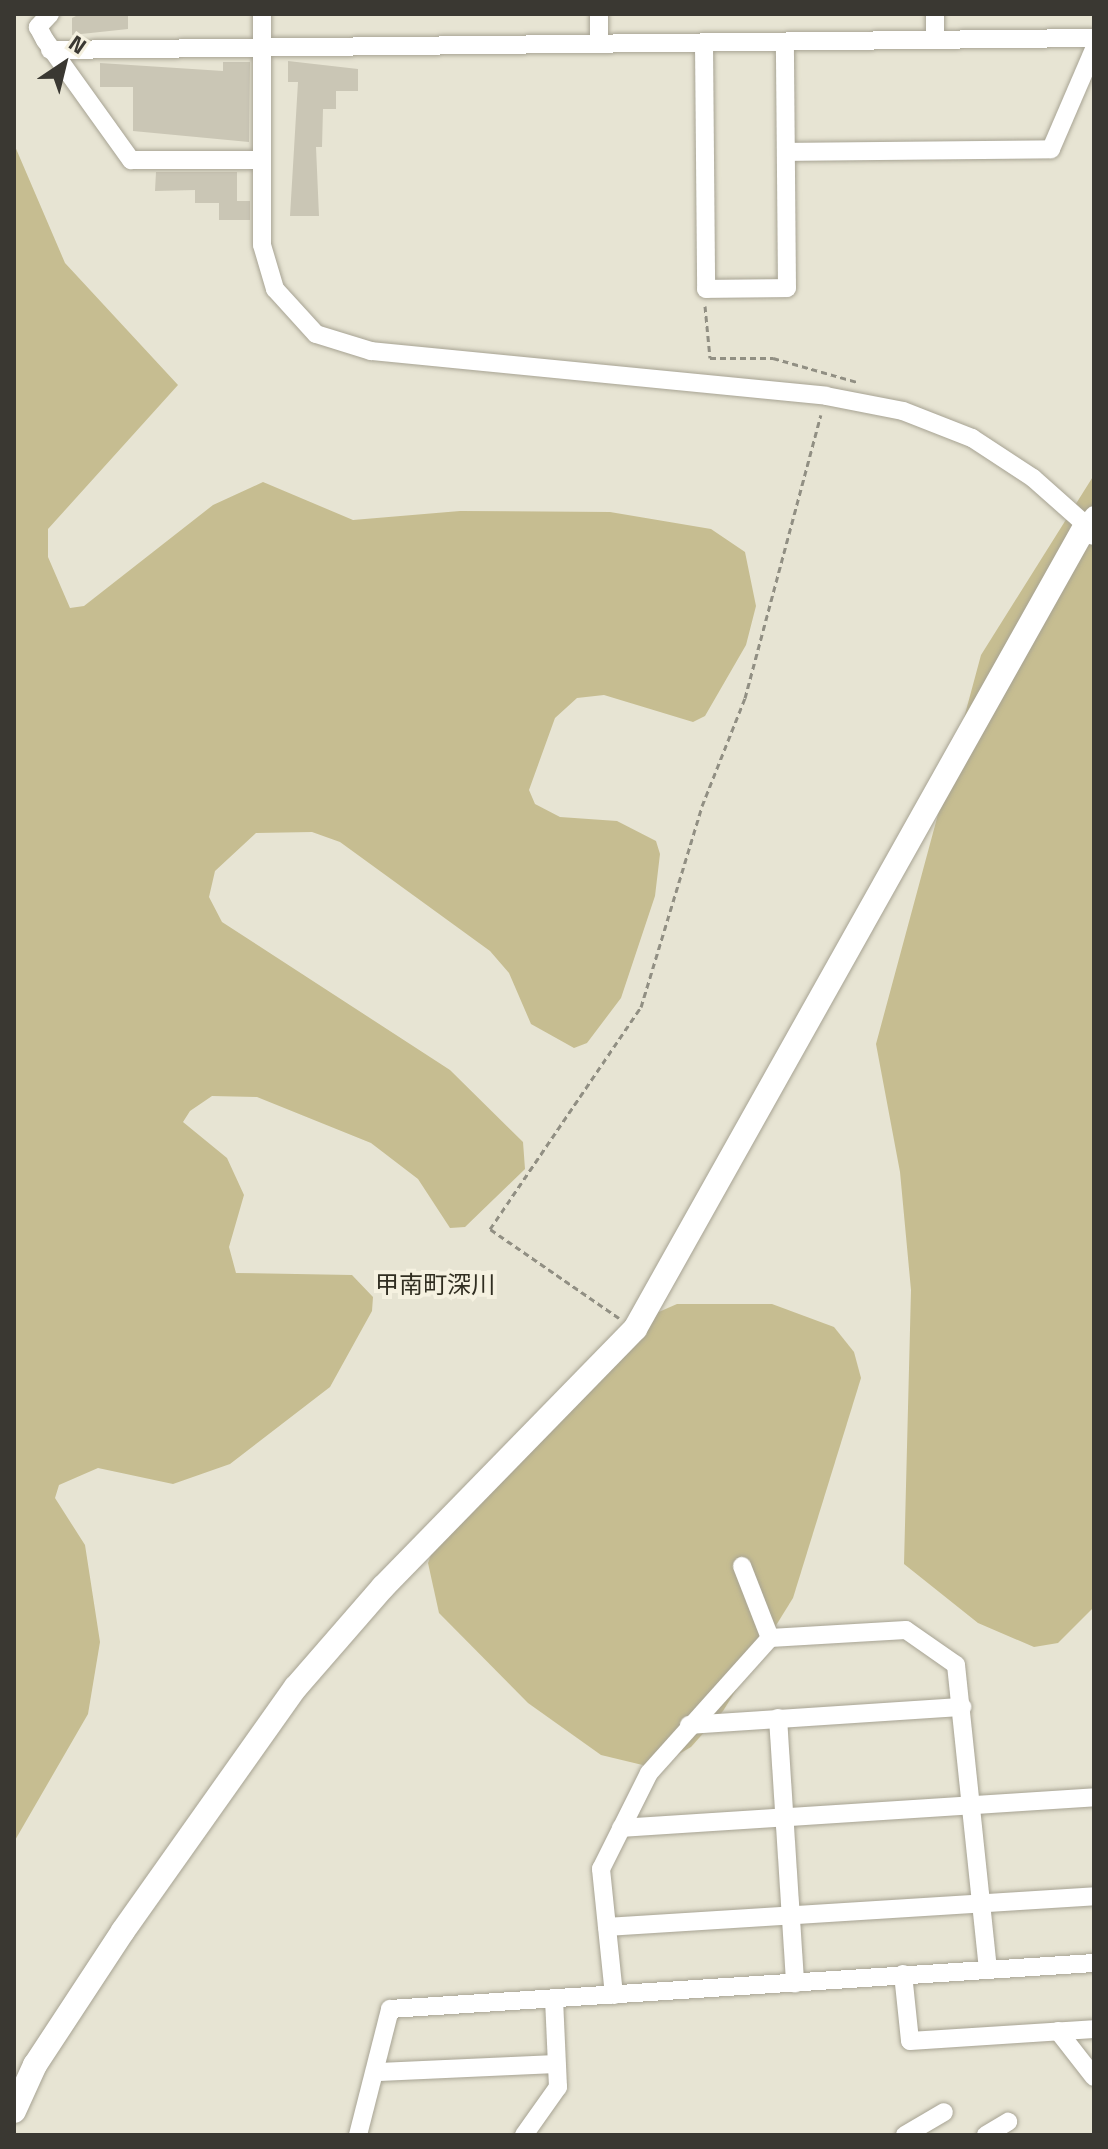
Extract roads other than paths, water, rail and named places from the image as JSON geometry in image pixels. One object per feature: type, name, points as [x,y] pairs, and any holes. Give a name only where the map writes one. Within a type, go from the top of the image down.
[{"type":"street","points":[[50,14],[38,27],[50,50],[131,160],[262,160]]},
{"type":"street","points":[[14,2111],[35,2065],[123,1931],[296,1687],[383,1587],[556,1418],[635,1329],[1091,525],[1033,478],[972,438],[903,411],[826,396],[371,351],[332,341],[286,305],[267,267],[262,160],[262,14]]},
{"type":"street","points":[[599,14],[599,44]]},
{"type":"street","points":[[935,14],[935,39]]},
{"type":"street","points":[[50,50],[1094,38]]},
{"type":"street","points":[[704,43],[706,289],[787,288],[785,42]]},
{"type":"street","points":[[786,152],[1051,149],[1094,49]]},
{"type":"street","points":[[742,1566],[770,1638]]},
{"type":"street","points":[[614,1995],[601,1869],[649,1773],[770,1638],[906,1630],[956,1665],[988,1969]]},
{"type":"street","points":[[689,1725],[962,1707]]},
{"type":"street","points":[[778,1718],[795,1983]]},
{"type":"street","points":[[621,1828],[1094,1797]]},
{"type":"street","points":[[607,1927],[1094,1896]]},
{"type":"street","points":[[358,2135],[379,2072],[390,2009],[1094,1963]]},
{"type":"street","points":[[903,1974],[910,2041],[1094,2029]]},
{"type":"street","points":[[524,2135],[558,2087],[554,1998]]},
{"type":"street","points":[[1058,2031],[1094,2077]]},
{"type":"street","points":[[379,2072],[556,2064]]},
{"type":"street","points":[[905,2135],[944,2112]]},
{"type":"street","points":[[986,2135],[1008,2122]]},
{"type":"district","name":"甲南町深川","points":[[435,1285]]}]
